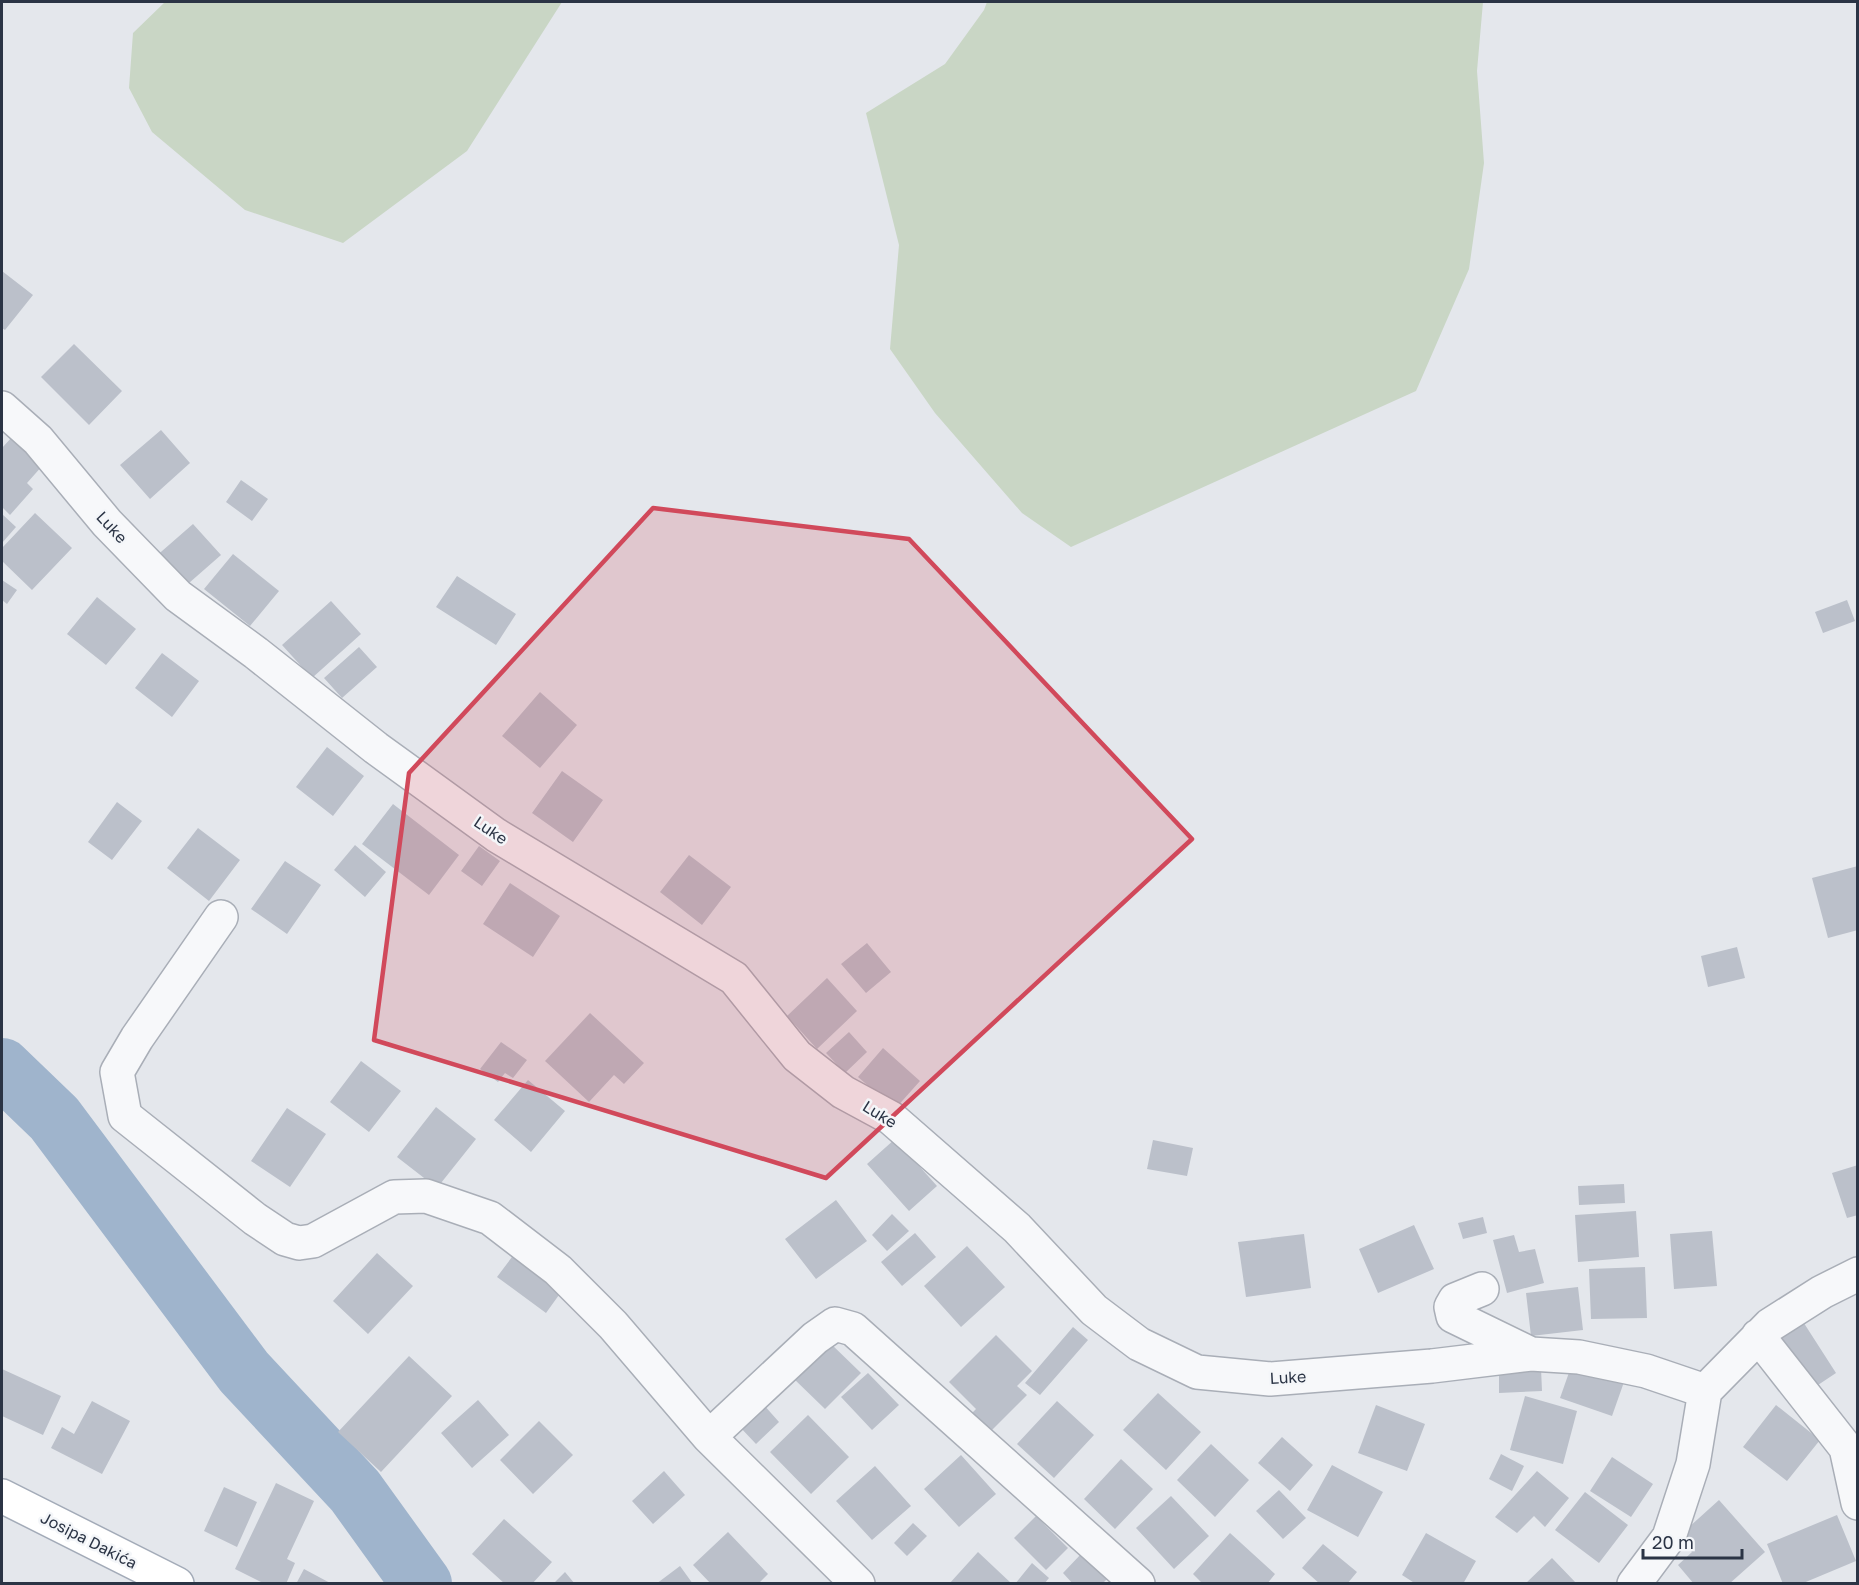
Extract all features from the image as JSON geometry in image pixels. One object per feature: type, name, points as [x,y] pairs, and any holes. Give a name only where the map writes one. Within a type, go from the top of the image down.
[{"type":"main road","name":"Josipa Dakića","points":[[2,1496],[177,1584]]},
{"type":"street","name":"Luke","points":[[2,408],[38,440],[107,523],[178,596],[496,835],[734,978],[797,1056],[843,1092],[891,1119],[1017,1228],[1094,1310],[1139,1344],[1197,1371],[1270,1379],[1432,1366],[1531,1354],[1579,1358],[1646,1371],[1705,1391]]},
{"type":"street","points":[[221,917],[136,1038],[117,1072],[125,1116],[255,1219],[285,1239],[299,1243],[313,1241],[394,1197],[426,1196],[490,1218],[558,1270],[582,1293],[613,1325],[709,1437],[858,1584]]},
{"type":"street","points":[[1634,1584],[1669,1537],[1693,1464],[1705,1391],[1770,1325],[1822,1292],[1857,1274]]},
{"type":"street","points":[[1482,1289],[1455,1300],[1451,1307],[1453,1316],[1531,1354]]},
{"type":"street","points":[[709,1437],[815,1338],[835,1324],[853,1329],[1138,1584]]},
{"type":"street","points":[[1758,1336],[1846,1448],[1857,1503]]},
{"type":"highlighted area","points":[[653,508],[909,539],[1192,839],[826,1178],[374,1040],[409,773]]},
{"type":"green space","points":[[165,2],[562,2],[467,151],[343,243],[245,210],[152,132],[129,88],[133,33]]},
{"type":"green space","points":[[987,2],[1483,2],[1477,71],[1484,163],[1469,269],[1416,391],[1071,547],[1022,513],[935,413],[890,349],[899,245],[866,113],[945,64],[984,10]]},
{"type":"building","points":[[2,271],[33,295],[5,330],[2,328]]},
{"type":"building","points":[[74,344],[122,391],[89,425],[41,377]]},
{"type":"building","points":[[161,430],[190,463],[150,499],[120,465]]},
{"type":"building","points":[[12,437],[43,465],[27,483],[33,489],[10,515],[2,507],[2,448]]},
{"type":"building","points":[[241,480],[268,499],[252,521],[226,502]]},
{"type":"building","points":[[35,513],[72,548],[32,590],[2,561],[2,548]]},
{"type":"building","points":[[2,514],[16,527],[2,543]]},
{"type":"building","points":[[193,524],[221,555],[189,583],[179,573],[172,579],[154,558]]},
{"type":"building","points":[[233,554],[279,591],[250,626],[204,589]]},
{"type":"building","points":[[457,576],[516,614],[496,645],[436,607]]},
{"type":"building","points":[[2,580],[17,590],[7,604],[2,600]]},
{"type":"building","points":[[97,597],[136,629],[106,665],[67,634]]},
{"type":"building","points":[[1847,600],[1855,621],[1823,633],[1815,612]]},
{"type":"building","points":[[331,601],[361,634],[312,678],[282,645]]},
{"type":"building","points":[[359,647],[377,667],[342,698],[324,678]]},
{"type":"building","points":[[162,653],[199,681],[172,717],[135,688]]},
{"type":"building","points":[[540,692],[577,725],[540,768],[502,736]]},
{"type":"building","points":[[327,747],[364,776],[333,816],[296,787]]},
{"type":"building","points":[[562,771],[603,800],[573,842],[532,813]]},
{"type":"building","points":[[117,802],[142,821],[112,860],[88,842]]},
{"type":"building","points":[[393,804],[459,855],[429,895],[362,844]]},
{"type":"building","points":[[198,828],[240,860],[209,901],[167,868]]},
{"type":"building","points":[[355,845],[386,872],[365,897],[334,870]]},
{"type":"building","points":[[479,846],[500,861],[482,886],[461,871]]},
{"type":"building","points":[[689,855],[731,887],[702,925],[660,892]]},
{"type":"building","points":[[285,861],[321,885],[287,934],[251,909]]},
{"type":"building","points":[[1858,866],[1858,930],[1828,938],[1812,878]]},
{"type":"building","points":[[510,883],[560,916],[533,957],[483,924]]},
{"type":"building","points":[[867,943],[891,972],[866,993],[841,964]]},
{"type":"building","points":[[1737,947],[1745,978],[1708,987],[1701,956]]},
{"type":"building","points":[[827,978],[857,1011],[817,1049],[787,1016]]},
{"type":"building","points":[[590,1013],[644,1063],[624,1084],[614,1075],[589,1102],[545,1061]]},
{"type":"building","points":[[849,1032],[867,1052],[845,1073],[826,1053]]},
{"type":"building","points":[[501,1042],[527,1060],[513,1078],[505,1073],[498,1082],[480,1069]]},
{"type":"building","points":[[883,1048],[920,1081],[895,1109],[858,1077]]},
{"type":"building","points":[[361,1061],[401,1091],[369,1132],[330,1102]]},
{"type":"building","points":[[528,1080],[565,1111],[531,1152],[494,1120]]},
{"type":"building","points":[[436,1107],[476,1139],[437,1188],[397,1157]]},
{"type":"building","points":[[287,1108],[326,1134],[290,1187],[251,1161]]},
{"type":"building","points":[[895,1139],[937,1186],[909,1211],[867,1164]]},
{"type":"building","points":[[1153,1140],[1193,1148],[1187,1176],[1147,1169]]},
{"type":"building","points":[[1858,1165],[1858,1215],[1847,1218],[1832,1173]]},
{"type":"building","points":[[1624,1184],[1625,1203],[1579,1205],[1578,1186]]},
{"type":"building","points":[[836,1200],[867,1241],[816,1279],[785,1239]]},
{"type":"building","points":[[1636,1211],[1639,1257],[1578,1262],[1575,1215]]},
{"type":"building","points":[[892,1214],[909,1231],[887,1251],[872,1235]]},
{"type":"building","points":[[1483,1217],[1487,1233],[1463,1239],[1458,1223]]},
{"type":"building","points":[[1414,1225],[1434,1269],[1378,1293],[1359,1249]]},
{"type":"building","points":[[1712,1231],[1717,1286],[1674,1289],[1670,1234]]},
{"type":"building","points":[[915,1233],[936,1257],[902,1286],[881,1262]]},
{"type":"building","points":[[1304,1234],[1311,1288],[1246,1297],[1238,1242]]},
{"type":"building","points":[[1514,1235],[1519,1252],[1535,1249],[1544,1283],[1507,1293],[1493,1240]]},
{"type":"building","points":[[967,1246],[1005,1287],[961,1327],[924,1286]]},
{"type":"building","points":[[377,1253],[413,1286],[368,1334],[333,1301]]},
{"type":"building","points":[[515,1253],[564,1288],[546,1313],[497,1277]]},
{"type":"building","points":[[1645,1267],[1647,1318],[1591,1319],[1589,1269]]},
{"type":"building","points":[[1578,1287],[1583,1330],[1531,1336],[1526,1293]]},
{"type":"building","points":[[1800,1317],[1836,1373],[1812,1389],[1775,1334]]},
{"type":"building","points":[[1073,1327],[1088,1340],[1040,1395],[1025,1383]]},
{"type":"building","points":[[996,1335],[1032,1371],[1017,1386],[1027,1395],[989,1433],[970,1415],[976,1409],[949,1382]]},
{"type":"building","points":[[828,1341],[861,1373],[825,1409],[792,1377]]},
{"type":"building","points":[[409,1356],[452,1396],[381,1472],[338,1432]]},
{"type":"building","points":[[1572,1364],[1624,1382],[1612,1416],[1560,1398]]},
{"type":"building","points":[[1541,1368],[1542,1391],[1499,1393],[1499,1369]]},
{"type":"building","points":[[2,1369],[61,1396],[43,1435],[2,1416]]},
{"type":"building","points":[[868,1373],[899,1405],[872,1430],[841,1397]]},
{"type":"building","points":[[1158,1393],[1201,1432],[1166,1470],[1123,1430]]},
{"type":"building","points":[[1525,1396],[1577,1411],[1563,1464],[1510,1450]]},
{"type":"building","points":[[478,1400],[509,1435],[472,1468],[441,1433]]},
{"type":"building","points":[[92,1401],[130,1421],[102,1474],[51,1448],[62,1427],[74,1434]]},
{"type":"building","points":[[1057,1401],[1094,1435],[1054,1478],[1017,1444]]},
{"type":"building","points":[[763,1404],[779,1422],[756,1444],[739,1426]]},
{"type":"building","points":[[1376,1405],[1425,1424],[1407,1471],[1358,1453]]},
{"type":"building","points":[[1776,1405],[1820,1440],[1787,1481],[1743,1447]]},
{"type":"building","points":[[808,1415],[849,1457],[811,1494],[770,1452]]},
{"type":"building","points":[[539,1421],[573,1455],[533,1494],[500,1460]]},
{"type":"building","points":[[1282,1437],[1313,1465],[1290,1491],[1258,1463]]},
{"type":"building","points":[[1211,1444],[1249,1480],[1215,1517],[1177,1480]]},
{"type":"building","points":[[1501,1454],[1524,1466],[1512,1491],[1489,1479]]},
{"type":"building","points":[[961,1455],[996,1494],[959,1527],[924,1489]]},
{"type":"building","points":[[1612,1457],[1653,1484],[1631,1517],[1590,1491]]},
{"type":"building","points":[[1121,1459],[1153,1489],[1115,1529],[1084,1499]]},
{"type":"building","points":[[1332,1465],[1383,1492],[1358,1537],[1307,1510]]},
{"type":"building","points":[[875,1466],[911,1506],[872,1540],[836,1501]]},
{"type":"building","points":[[664,1471],[685,1495],[653,1524],[632,1501]]},
{"type":"building","points":[[1537,1471],[1569,1498],[1545,1527],[1534,1516],[1517,1533],[1495,1517]]},
{"type":"building","points":[[276,1483],[314,1501],[287,1559],[295,1563],[286,1584],[265,1584],[235,1569]]},
{"type":"building","points":[[224,1487],[257,1502],[237,1547],[204,1531]]},
{"type":"building","points":[[1279,1490],[1306,1518],[1283,1539],[1256,1511]]},
{"type":"building","points":[[1585,1492],[1628,1525],[1599,1563],[1555,1530]]},
{"type":"building","points":[[1171,1496],[1209,1536],[1174,1569],[1136,1528]]},
{"type":"building","points":[[1719,1500],[1765,1552],[1729,1584],[1694,1584],[1678,1565],[1692,1552],[1678,1537]]},
{"type":"building","points":[[1837,1515],[1856,1561],[1801,1584],[1783,1584],[1767,1544]]},
{"type":"building","points":[[1036,1516],[1068,1548],[1046,1570],[1014,1538]]},
{"type":"building","points":[[504,1519],[552,1562],[532,1584],[505,1584],[472,1554]]},
{"type":"building","points":[[913,1523],[927,1536],[907,1556],[894,1543]]},
{"type":"building","points":[[728,1532],[768,1574],[758,1584],[711,1584],[693,1565]]},
{"type":"building","points":[[1230,1533],[1275,1574],[1267,1584],[1203,1584],[1193,1574]]},
{"type":"building","points":[[1426,1533],[1476,1561],[1463,1584],[1416,1584],[1402,1575]]},
{"type":"building","points":[[1323,1544],[1357,1572],[1347,1584],[1320,1584],[1302,1568]]},
{"type":"building","points":[[978,1552],[1012,1584],[949,1584]]},
{"type":"building","points":[[1082,1553],[1107,1579],[1102,1584],[1073,1584],[1063,1573]]},
{"type":"building","points":[[1552,1558],[1577,1584],[1525,1584]]},
{"type":"building","points":[[1032,1563],[1049,1578],[1044,1584],[1015,1584]]},
{"type":"building","points":[[680,1566],[693,1584],[656,1584]]},
{"type":"building","points":[[304,1569],[332,1584],[296,1584]]},
{"type":"building","points":[[565,1572],[575,1584],[553,1584]]},
{"type":"waterway","points":[[2,1068],[54,1118],[244,1372],[355,1491],[422,1584]]}]
